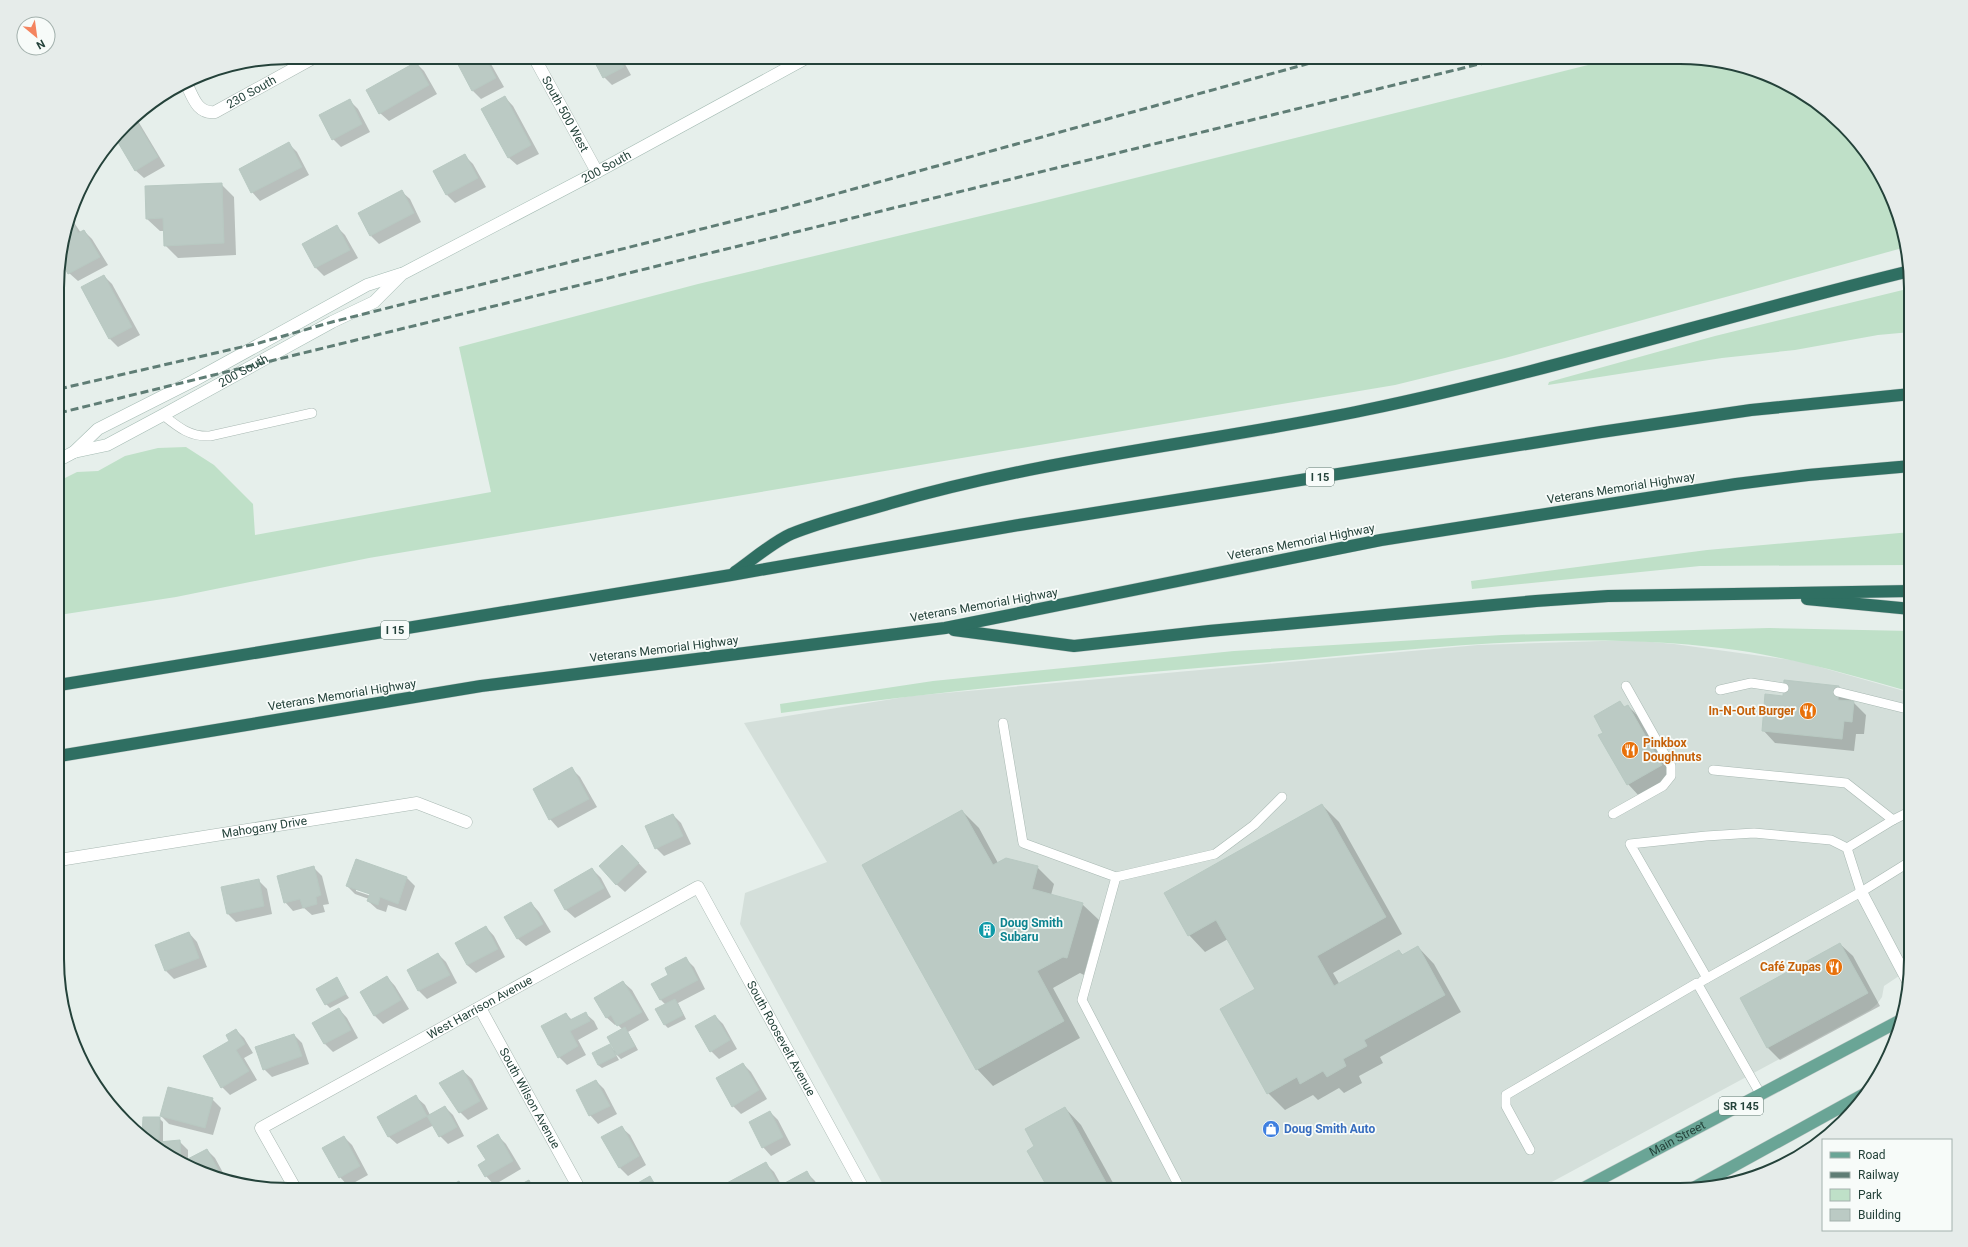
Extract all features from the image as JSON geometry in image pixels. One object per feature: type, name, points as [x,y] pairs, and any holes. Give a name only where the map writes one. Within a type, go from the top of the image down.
[{"type":"highway","points":[[731,575],[789,535],[848,516],[966,483],[1085,458],[1258,431],[1442,393],[1789,301],[1904,273]]},
{"type":"highway","name":"I 15","points":[[64,684],[731,575],[1027,524],[1601,432],[1751,410],[1904,395]]},
{"type":"highway","name":"Veterans Memorial Highway","points":[[64,755],[481,686],[945,628],[1381,540],[1736,484],[1904,467]]},
{"type":"highway","points":[[945,628],[1074,646],[1536,601],[1644,594],[1904,591]]},
{"type":"highway","points":[[1758,593],[1904,608]]},
{"type":"main road","name":"Main Street","points":[[1593,1183],[1894,1024]]},
{"type":"main road","points":[[1705,1182],[1854,1100]]},
{"type":"street","name":"230 South","points":[[188,87],[200,109],[207,113],[215,112],[302,64]]},
{"type":"street","name":"South 500 West","points":[[538,64],[597,172]]},
{"type":"street","name":"200 South","points":[[64,457],[74,452],[98,429],[193,381],[367,284],[403,274],[597,172],[795,64]]},
{"type":"street","name":"200 South","points":[[74,452],[107,445],[163,416],[332,322],[374,302],[403,274]]},
{"type":"street","name":"Mahogany Drive","points":[[64,859],[418,803],[466,822]]},
{"type":"street","name":"West Harrison Avenue","points":[[292,1183],[261,1128],[698,888]]},
{"type":"street","name":"South Roosevelt Avenue","points":[[698,888],[860,1183]]},
{"type":"street","points":[[1861,892],[1904,974]]},
{"type":"street","name":"South Wilson Avenue","points":[[480,1008],[576,1183]]},
{"type":"lane","points":[[163,416],[188,434],[199,437],[210,436],[312,413]]},
{"type":"lane","points":[[1720,690],[1751,683],[1784,688]]},
{"type":"lane","points":[[1613,814],[1663,786],[1671,776],[1671,766],[1626,686]]},
{"type":"lane","points":[[1838,692],[1904,708]]},
{"type":"lane","points":[[1003,723],[1022,843],[1116,876],[1215,854],[1254,825],[1282,797]]},
{"type":"lane","points":[[1713,770],[1846,783],[1893,820]]},
{"type":"lane","points":[[1847,848],[1904,814]]},
{"type":"lane","points":[[1707,978],[1630,844],[1706,836],[1754,833],[1831,840],[1847,848],[1861,892]]},
{"type":"lane","points":[[1530,1150],[1506,1106],[1506,1095],[1697,983],[1861,892],[1904,865]]},
{"type":"lane","points":[[1116,876],[1082,1000],[1177,1183]]},
{"type":"lane","points":[[1697,983],[1761,1095]]},
{"type":"shaded area","points":[[1602,641],[1641,641],[1674,644],[1799,661],[1904,691],[1904,973],[1884,986],[1882,997],[1870,1010],[1550,1183],[882,1183],[740,924],[745,893],[827,862],[744,723],[911,696],[1478,645]]},
{"type":"green space","points":[[1592,64],[1695,64],[1724,68],[1766,81],[1805,102],[1828,120],[1858,152],[1874,176],[1887,202],[1901,248],[1505,358],[1395,385],[369,558],[176,597],[64,614],[64,478],[77,472],[98,471],[125,456],[158,448],[186,447],[214,465],[253,504],[255,535],[491,492],[459,347],[698,284],[1035,203]]},
{"type":"green space","points":[[1904,290],[1904,333],[1878,335],[1795,350],[1722,358],[1548,385],[1549,382],[1715,336]]},
{"type":"green space","points":[[1904,533],[1904,565],[1700,566],[1472,589],[1471,581],[1707,550]]},
{"type":"green space","points":[[1769,628],[1904,631],[1904,690],[1840,672],[1745,651],[1663,643],[1606,640],[1548,641],[1432,648],[1079,679],[960,691],[781,713],[780,704],[933,681],[1234,651],[1502,635]]},
{"type":"building","points":[[412,64],[417,64],[429,85],[379,114],[366,90]]},
{"type":"building","points":[[458,64],[489,64],[496,78],[472,91]]},
{"type":"building","points":[[596,64],[622,64],[624,67],[603,78]]},
{"type":"building","points":[[505,96],[531,145],[508,158],[481,109]]},
{"type":"building","points":[[350,99],[362,124],[332,140],[319,115]]},
{"type":"building","points":[[137,123],[158,157],[135,171],[118,142]]},
{"type":"building","points":[[289,142],[302,167],[251,193],[239,169]]},
{"type":"building","points":[[465,154],[478,178],[446,195],[433,171]]},
{"type":"building","points":[[222,183],[224,243],[164,246],[163,218],[146,219],[145,186]]},
{"type":"building","points":[[402,190],[414,213],[370,236],[358,213]]},
{"type":"building","points":[[74,224],[78,233],[84,230],[100,257],[68,274],[65,268],[68,244]]},
{"type":"building","points":[[337,225],[350,250],[315,268],[302,244]]},
{"type":"building","points":[[104,275],[132,327],[109,339],[81,287]]},
{"type":"building","name":"In-N-Out Burger","points":[[1784,680],[1839,686],[1838,700],[1854,701],[1852,722],[1844,721],[1842,739],[1762,731],[1765,694],[1783,696]]},
{"type":"building","name":"Pinkbox Doughnuts","points":[[1620,701],[1624,707],[1628,705],[1662,765],[1627,785],[1598,735],[1603,733],[1594,716]]},
{"type":"building","points":[[572,767],[589,799],[549,820],[533,789]]},
{"type":"building","points":[[1322,804],[1386,917],[1317,956],[1334,986],[1399,950],[1402,955],[1418,946],[1445,995],[1364,1040],[1367,1046],[1343,1059],[1346,1066],[1327,1077],[1323,1071],[1300,1084],[1297,1077],[1267,1094],[1220,1009],[1255,989],[1216,920],[1188,936],[1164,893]]},
{"type":"building","name":"Doug Smith Subaru","points":[[962,810],[993,865],[1006,858],[1038,866],[1032,889],[1083,903],[1067,958],[1063,957],[1037,971],[1064,1021],[976,1070],[862,865]]},
{"type":"building","points":[[673,814],[683,836],[655,849],[645,826]]},
{"type":"building","points":[[622,845],[639,863],[616,885],[599,866]]},
{"type":"building","points":[[356,859],[407,877],[398,904],[380,897],[378,905],[367,901],[370,894],[346,886]]},
{"type":"building","points":[[314,866],[321,895],[316,897],[317,904],[303,908],[300,899],[284,903],[277,876]]},
{"type":"building","points":[[592,868],[604,888],[565,910],[554,890]]},
{"type":"building","points":[[259,879],[264,906],[227,914],[221,887]]},
{"type":"building","points":[[531,902],[543,924],[517,939],[504,917]]},
{"type":"building","points":[[486,926],[498,949],[467,965],[455,943]]},
{"type":"building","points":[[189,932],[199,958],[165,971],[155,945]]},
{"type":"building","points":[[1840,943],[1868,993],[1767,1048],[1740,998]]},
{"type":"building","points":[[438,953],[450,975],[418,991],[407,970]]},
{"type":"building","points":[[686,957],[698,980],[660,1000],[651,984],[668,975],[665,968]]},
{"type":"building","points":[[387,976],[401,1000],[374,1016],[360,992]]},
{"type":"building","points":[[337,977],[346,994],[325,1005],[316,989]]},
{"type":"building","points":[[623,981],[642,1012],[617,1026],[611,1015],[606,1018],[594,998]]},
{"type":"building","points":[[675,999],[683,1015],[664,1025],[655,1009]]},
{"type":"building","points":[[339,1008],[351,1030],[324,1044],[312,1023]]},
{"type":"building","points":[[586,1012],[590,1021],[570,1031],[578,1046],[558,1058],[541,1026],[566,1013],[570,1020]]},
{"type":"building","points":[[715,1015],[730,1040],[710,1052],[695,1026]]},
{"type":"building","points":[[625,1027],[635,1046],[617,1055],[607,1037]]},
{"type":"building","points":[[236,1029],[245,1044],[236,1050],[249,1071],[221,1088],[203,1056],[229,1041],[226,1035]]},
{"type":"building","points":[[294,1034],[302,1056],[263,1070],[255,1047]]},
{"type":"building","points":[[610,1044],[616,1056],[598,1065],[592,1053]]},
{"type":"building","points":[[743,1063],[759,1090],[732,1107],[716,1078]]},
{"type":"building","points":[[463,1070],[480,1101],[459,1113],[439,1083]]},
{"type":"building","points":[[596,1080],[610,1106],[589,1116],[576,1090]]},
{"type":"building","points":[[168,1087],[213,1098],[205,1128],[160,1116]]},
{"type":"building","points":[[416,1095],[427,1116],[388,1137],[377,1117]]},
{"type":"building","points":[[445,1106],[457,1127],[439,1137],[427,1116]]},
{"type":"building","points":[[1065,1107],[1106,1183],[1045,1183],[1027,1151],[1034,1146],[1025,1129]]},
{"type":"building","points":[[770,1111],[783,1137],[762,1148],[749,1122]]},
{"type":"building","points":[[143,1117],[160,1117],[159,1139],[155,1139],[142,1129]]},
{"type":"building","points":[[622,1126],[639,1156],[619,1168],[601,1137]]},
{"type":"building","points":[[498,1134],[513,1161],[485,1177],[478,1165],[486,1160],[477,1146]]},
{"type":"building","points":[[344,1136],[360,1166],[339,1178],[322,1148]]},
{"type":"building","points":[[180,1140],[181,1156],[163,1145],[159,1142]]},
{"type":"building","points":[[207,1149],[219,1172],[202,1166],[187,1159]]},
{"type":"building","points":[[766,1162],[777,1183],[727,1183]]},
{"type":"building","points":[[807,1171],[813,1183],[785,1183]]},
{"type":"building","points":[[650,1176],[654,1183],[638,1183]]},
{"type":"building","points":[[529,1180],[530,1183],[523,1183]]},
{"type":"railway","points":[[64,388],[259,343],[332,322],[781,209],[1307,64]]},
{"type":"railway","points":[[64,412],[1480,64]]},
{"type":"place","name":"In-N-Out Burger","points":[[1808,711]]},
{"type":"place","name":"Pinkbox Doughnuts","points":[[1630,750]]},
{"type":"place","name":"Doug Smith Subaru","points":[[987,930]]},
{"type":"place","name":"Café Zupas","points":[[1834,967]]},
{"type":"place","name":"Doug Smith Auto","points":[[1271,1129]]}]
